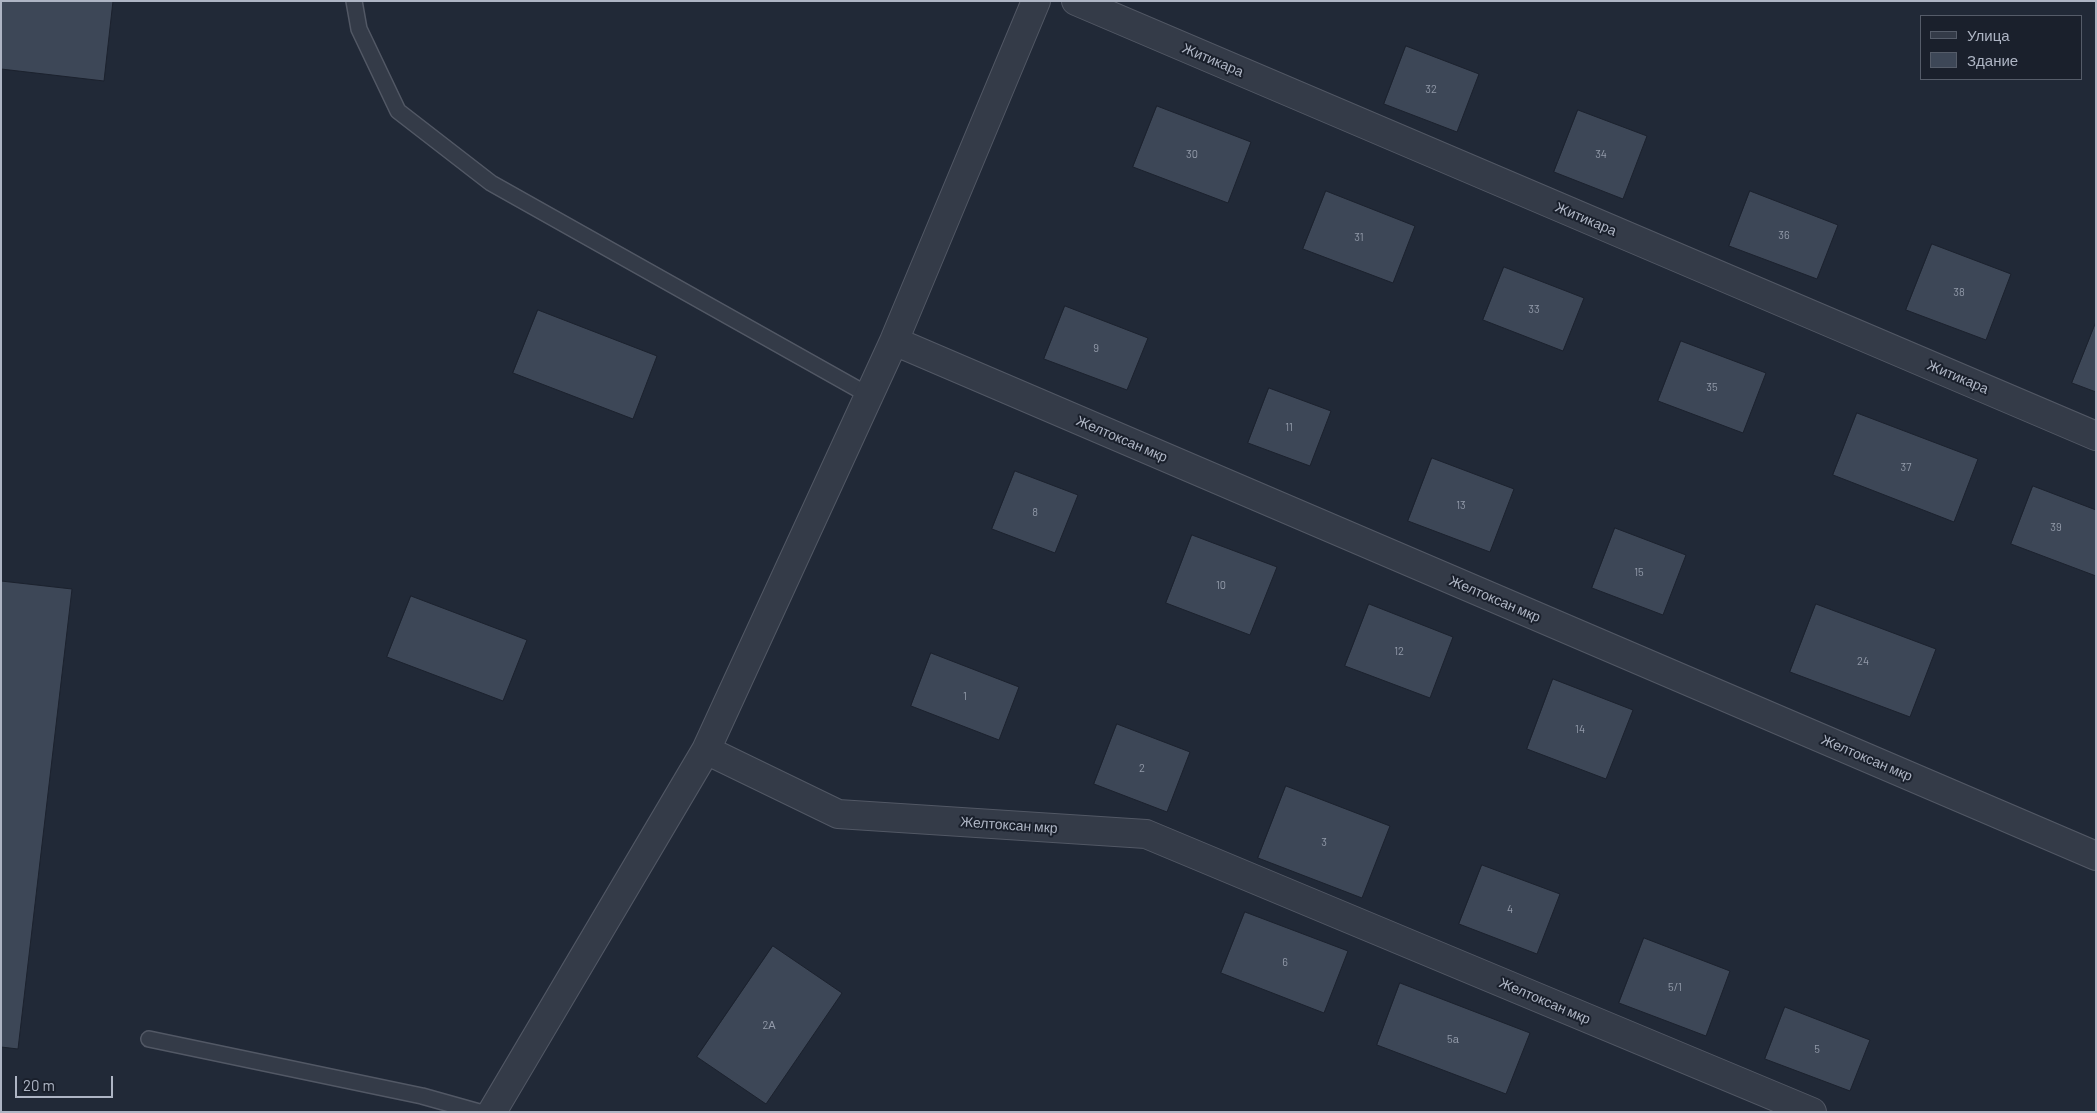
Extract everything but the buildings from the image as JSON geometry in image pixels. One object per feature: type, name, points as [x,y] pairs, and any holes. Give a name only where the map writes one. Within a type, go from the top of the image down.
[{"type":"street","points":[[492,1112],[706,750],[870,396],[1036,1]]},
{"type":"street","name":"Житикара","points":[[1076,1],[1124,11],[2096,436]]},
{"type":"street","name":"Желтоксан мкр","points":[[894,341],[2096,856]]},
{"type":"street","name":"Желтоксан мкр","points":[[706,750],[838,814],[1146,834],[1812,1112]]},
{"type":"lane","points":[[354,1],[359,29],[398,111],[476,171],[500,188],[870,396]]},
{"type":"lane","points":[[149,1039],[422,1096],[479,1112]]}]
